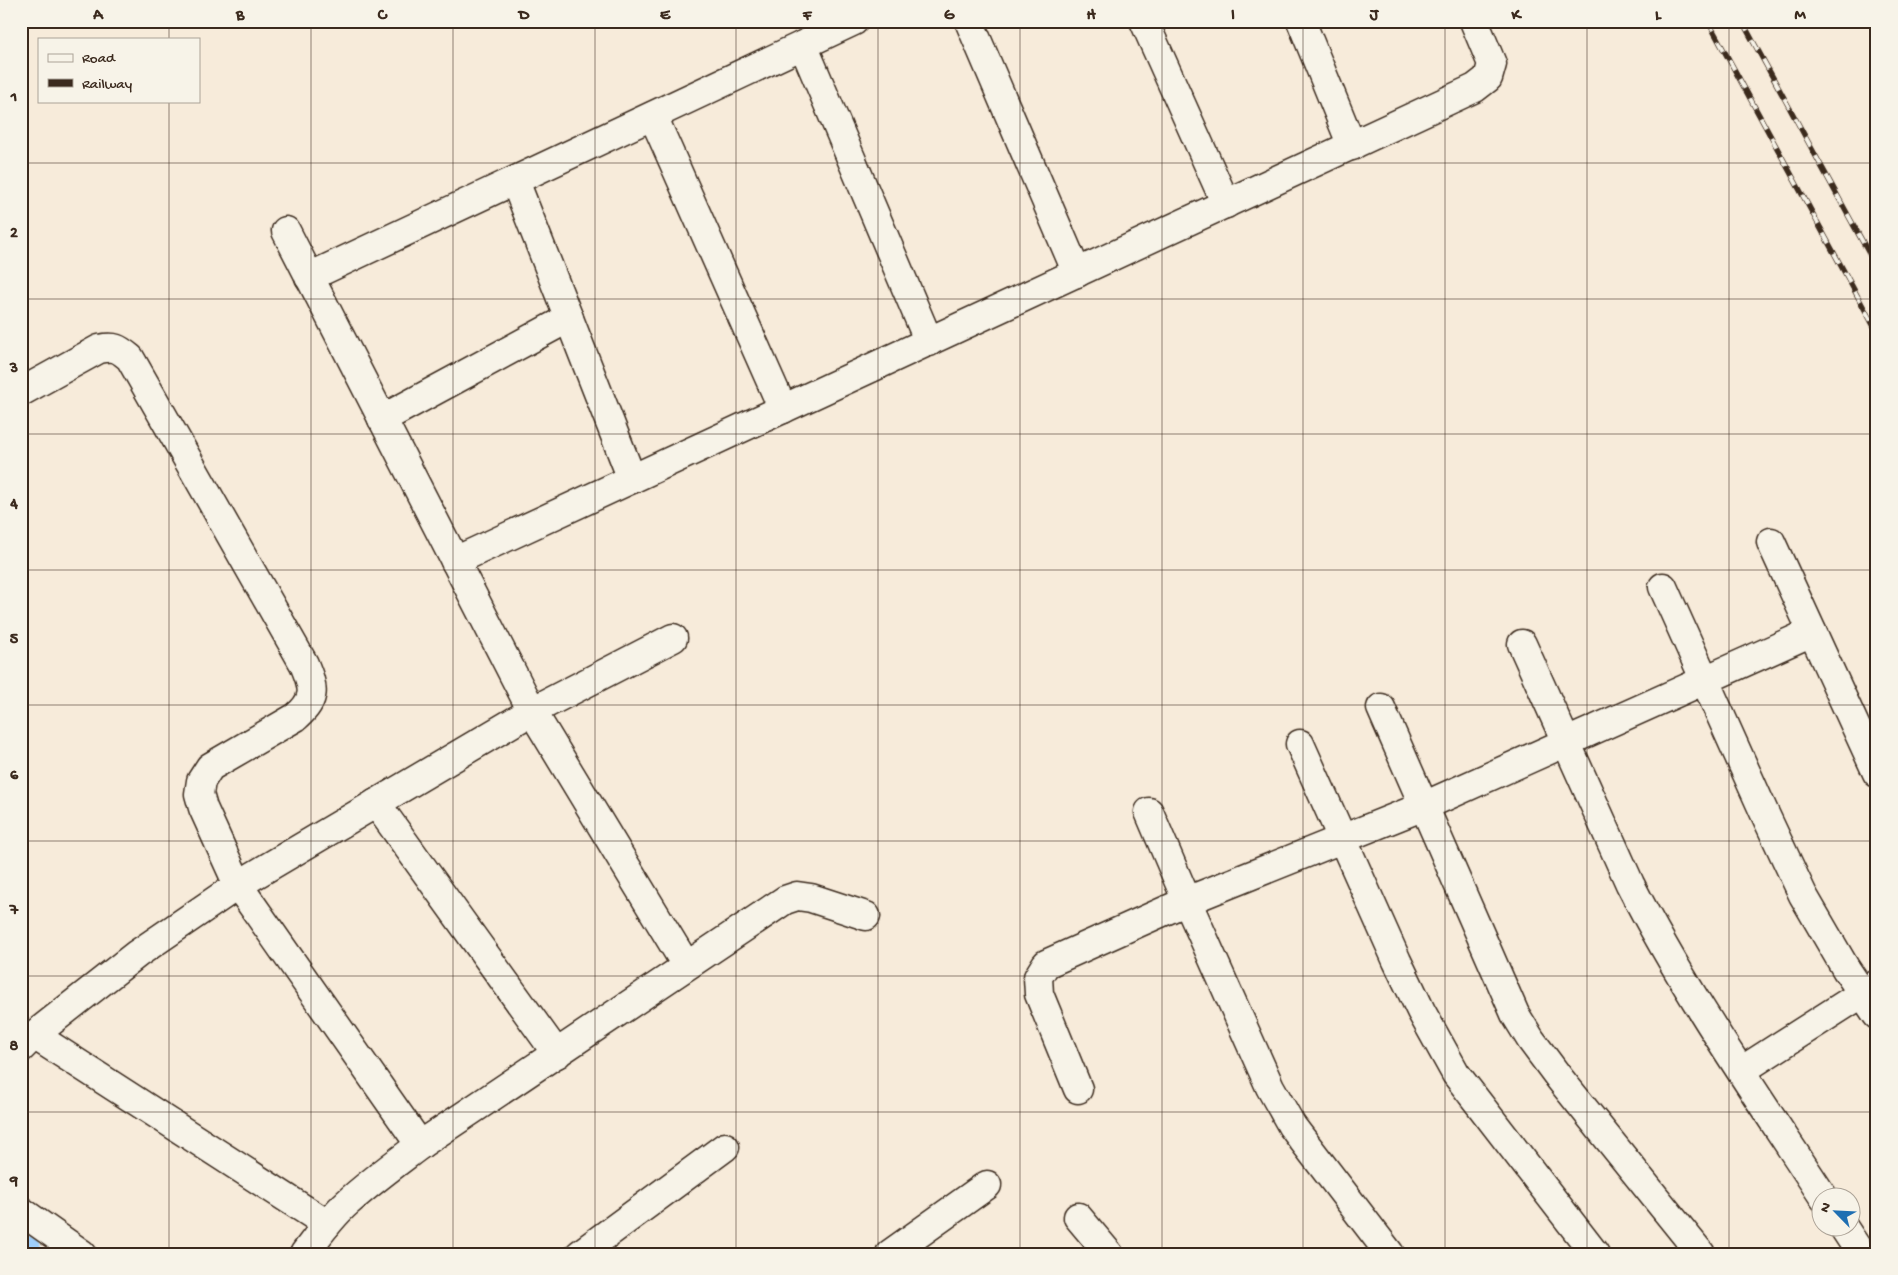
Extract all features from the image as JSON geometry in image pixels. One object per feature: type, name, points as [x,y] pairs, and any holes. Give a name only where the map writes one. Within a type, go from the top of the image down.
[{"type":"street","points":[[309,277],[854,21]]},
{"type":"street","points":[[969,21],[1077,273]]},
{"type":"street","points":[[1144,21],[1226,204]]},
{"type":"street","points":[[1301,21],[1352,146]]},
{"type":"street","points":[[455,561],[1475,88],[1488,78],[1492,64],[1474,21]]},
{"type":"street","points":[[803,45],[929,342]]},
{"type":"street","points":[[652,116],[784,409]]},
{"type":"street","points":[[515,181],[632,479]]},
{"type":"street","points":[[286,232],[532,711],[686,965]]},
{"type":"street","points":[[382,419],[569,318]]},
{"type":"street","points":[[21,392],[100,350],[112,347],[130,358],[304,664],[312,684],[312,696],[307,708],[296,717],[210,767],[201,781],[199,794],[238,885],[420,1145]]},
{"type":"street","points":[[1771,542],[1877,773]]},
{"type":"street","points":[[1663,587],[1804,895],[1827,937],[1872,997],[1741,1071]]},
{"type":"street","points":[[1078,1089],[1039,994],[1038,977],[1046,964],[1062,955],[1187,901],[1424,806],[1812,632]]},
{"type":"street","points":[[327,1224],[28,1042],[137,954],[238,885],[532,711],[674,638]]},
{"type":"street","points":[[1522,644],[1630,884],[1669,957],[1817,1188]]},
{"type":"street","points":[[1381,708],[1512,1006],[1531,1040],[1560,1079],[1701,1254]]},
{"type":"street","points":[[1300,744],[1405,978],[1456,1074],[1595,1254]]},
{"type":"street","points":[[376,803],[557,1054]]},
{"type":"street","points":[[1149,812],[1270,1087],[1292,1126],[1390,1254]]},
{"type":"street","points":[[304,1254],[327,1224],[346,1204],[368,1184],[420,1145],[785,900],[797,896],[811,898],[866,916]]},
{"type":"street","points":[[580,1254],[725,1147]]},
{"type":"street","points":[[894,1253],[987,1186]]},
{"type":"street","points":[[21,1211],[82,1254]]},
{"type":"street","points":[[1078,1217],[1108,1254]]},
{"type":"street","points":[[1851,1238],[1861,1254]]},
{"type":"waterway","points":[[21,1251],[26,1254]]},
{"type":"railway","points":[[1708,21],[1877,332]]},
{"type":"railway","points":[[1742,21],[1877,268]]}]
